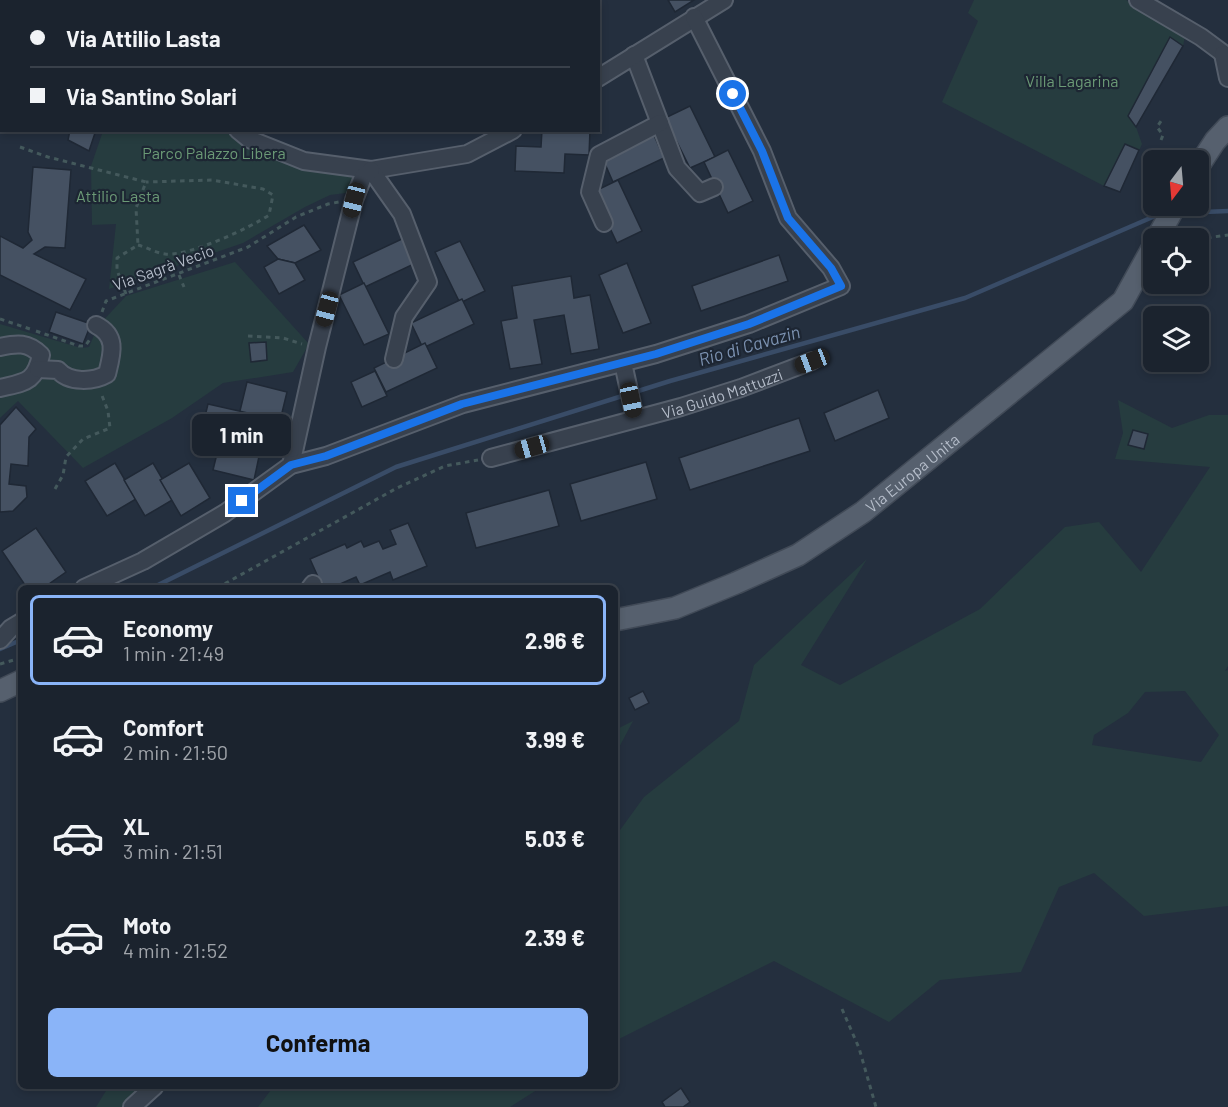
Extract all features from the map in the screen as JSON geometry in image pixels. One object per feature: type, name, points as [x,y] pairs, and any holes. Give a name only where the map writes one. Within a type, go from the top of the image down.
[{"type":"main road","points":[[1209,150],[1228,127]]},
{"type":"main road","name":"Via Europa Unita","points":[[618,619],[675,608],[736,583],[798,555],[863,513],[1123,301],[1143,265]]},
{"type":"main road","points":[[0,691],[18,682]]},
{"type":"street","points":[[600,77],[724,0]]},
{"type":"street","points":[[1138,0],[1201,37],[1226,55],[1228,78]]},
{"type":"street","points":[[91,585],[143,561],[205,525],[291,465],[326,456],[462,404],[656,354],[749,324],[841,286],[831,268],[788,218],[762,151],[694,17]]},
{"type":"street","points":[[634,55],[677,168],[700,193],[714,187]]},
{"type":"street","points":[[604,223],[590,192],[599,155],[660,123]]},
{"type":"street","points":[[240,132],[249,139],[304,161],[371,170],[467,154],[509,132]]},
{"type":"street","points":[[291,465],[317,347],[354,200],[363,177],[371,170]]},
{"type":"street","points":[[371,170],[421,242],[428,282],[404,317],[394,359]]},
{"type":"street","points":[[38,369],[58,370],[62,376],[73,379],[94,378],[107,374],[113,354],[108,335],[96,325]]},
{"type":"street","points":[[0,347],[23,343],[41,355],[38,369],[29,380],[22,384],[0,388]]},
{"type":"street","name":"Via Guido Mattuzzi","points":[[491,458],[681,407],[741,388],[812,361]]},
{"type":"street","points":[[623,363],[635,418]]},
{"type":"street","points":[[0,640],[18,624]]},
{"type":"street","points":[[132,1107],[152,1089]]},
{"type":"path","points":[[1161,121],[1157,127],[1163,135],[1161,140]]},
{"type":"path","points":[[20,147],[48,157],[146,182],[212,180],[263,189],[273,195],[269,215],[263,219],[188,251],[165,254],[138,244]]},
{"type":"path","points":[[138,244],[136,208],[146,182]]},
{"type":"path","name":"Via Sagrà Vecio","points":[[0,319],[85,346],[90,341],[106,301],[248,247],[296,217],[328,204],[354,200]]},
{"type":"path","points":[[1209,238],[1228,235]]},
{"type":"path","points":[[126,294],[117,270],[117,258],[138,244]]},
{"type":"path","points":[[179,275],[184,287]]},
{"type":"path","points":[[248,336],[283,338],[302,344]]},
{"type":"path","points":[[55,489],[63,475],[66,458],[83,439],[110,428],[108,411],[94,378]]},
{"type":"path","points":[[221,585],[398,488],[445,466],[491,458]]},
{"type":"path","points":[[0,664],[18,659]]},
{"type":"path","points":[[842,1009],[859,1048],[876,1107]]},
{"type":"green space","name":"Villa Lagarina","points":[[974,0],[1126,0],[1186,31],[1183,46],[1136,127],[1142,144],[1120,192],[1104,186],[942,102],[978,21],[968,13]]},
{"type":"green space","points":[[103,132],[229,132],[246,143],[349,172],[356,180],[354,186],[346,193],[330,195],[305,207],[243,243],[109,289],[116,224],[92,225],[91,166]]},
{"type":"green space","points":[[235,262],[309,344],[293,372],[223,383],[172,418],[83,468],[18,401],[0,418],[0,324],[81,348],[89,347],[98,326],[126,296]]},
{"type":"green space","points":[[1118,400],[1172,428],[1209,415],[1228,415],[1228,666],[1225,671],[1228,670],[1228,906],[1144,916],[1094,873],[1059,887],[1021,972],[940,980],[889,1022],[774,961],[618,1039],[618,833],[644,797],[739,721],[754,665],[867,559],[801,665],[840,685],[980,609],[1065,527],[1099,522],[1141,572],[1210,467],[1115,459],[1123,433]],"holes":[[[1185,691],[1219,735],[1201,762],[1092,745],[1094,735],[1128,713],[1145,692]]]},
{"type":"green space","points":[[633,721],[618,749],[618,728]]},
{"type":"green space","points":[[107,1089],[148,1089],[134,1107],[96,1107]]},
{"type":"green space","points":[[272,1089],[538,1089],[510,1107],[258,1107]]},
{"type":"building","points":[[668,0],[694,0],[675,12]]},
{"type":"building","points":[[1170,37],[1183,46],[1136,127],[1128,116]]},
{"type":"building","points":[[690,106],[715,157],[690,168],[665,118]]},
{"type":"building","points":[[70,132],[95,132],[89,151],[68,140]]},
{"type":"building","points":[[542,132],[590,132],[589,155],[565,154],[564,173],[515,171],[516,146],[541,147]]},
{"type":"building","points":[[653,133],[664,158],[613,182],[602,157]]},
{"type":"building","points":[[1125,144],[1139,150],[1120,192],[1104,186]]},
{"type":"building","points":[[728,150],[753,201],[728,213],[704,162]]},
{"type":"building","points":[[33,167],[71,170],[65,248],[45,247],[34,254],[86,279],[70,310],[0,275],[0,236],[23,248],[32,240],[28,232]]},
{"type":"building","points":[[618,180],[642,231],[617,243],[593,192]]},
{"type":"building","points":[[304,225],[321,250],[295,263],[278,259],[267,246]]},
{"type":"building","points":[[404,238],[416,263],[365,287],[353,262]]},
{"type":"building","points":[[460,241],[485,291],[460,303],[435,252]]},
{"type":"building","points":[[779,255],[788,281],[701,311],[692,286]]},
{"type":"building","points":[[278,259],[295,263],[305,280],[279,294],[264,267]]},
{"type":"building","points":[[627,263],[651,323],[623,333],[599,275]]},
{"type":"building","points":[[571,276],[574,298],[590,295],[599,349],[571,354],[564,315],[534,320],[542,364],[510,369],[501,321],[517,318],[512,286]]},
{"type":"building","points":[[364,283],[389,334],[364,345],[339,295]]},
{"type":"building","points":[[462,299],[474,324],[423,348],[411,323]]},
{"type":"building","points":[[56,312],[91,324],[83,344],[49,332]]},
{"type":"building","points":[[266,342],[267,360],[251,362],[249,343]]},
{"type":"building","points":[[425,343],[437,368],[386,392],[374,368]]},
{"type":"building","points":[[375,371],[387,396],[362,407],[351,382]]},
{"type":"building","points":[[247,382],[287,392],[279,425],[239,415]]},
{"type":"building","points":[[878,390],[889,418],[835,441],[824,413]]},
{"type":"building","points":[[208,404],[248,413],[240,446],[200,437]]},
{"type":"building","points":[[16,407],[36,429],[29,437],[28,466],[11,464],[9,484],[26,486],[27,497],[13,511],[0,512],[0,425]]},
{"type":"building","points":[[799,418],[810,451],[690,490],[679,458]]},
{"type":"building","points":[[1133,430],[1148,434],[1144,449],[1128,445]]},
{"type":"building","points":[[221,437],[261,447],[254,480],[213,470]]},
{"type":"building","points":[[646,462],[657,499],[581,521],[570,484]]},
{"type":"building","points":[[115,463],[136,499],[107,516],[85,481]]},
{"type":"building","points":[[153,463],[174,499],[145,516],[124,480]]},
{"type":"building","points":[[189,463],[210,498],[181,516],[160,480]]},
{"type":"building","points":[[549,490],[559,526],[476,548],[466,513]]},
{"type":"building","points":[[408,523],[427,566],[393,580],[390,572],[360,585],[356,577],[338,585],[322,585],[310,559],[345,544],[347,548],[361,541],[364,547],[379,541],[383,549],[396,544],[390,530]]},
{"type":"building","points":[[36,528],[66,572],[47,585],[25,585],[2,551]]},
{"type":"building","points":[[643,691],[649,703],[635,710],[629,698]]},
{"type":"building","points":[[681,1088],[690,1102],[683,1107],[665,1107],[662,1102]]},
{"type":"waterway","name":"Rio di Cavazin","points":[[1209,212],[1228,211]]},
{"type":"waterway","name":"Rio di Cavazin","points":[[158,585],[396,467],[670,381],[965,298],[1155,216]]},
{"type":"waterway","name":"Rio di Cavazin","points":[[0,649],[18,641]]},
{"type":"route","points":[[242,501],[291,465],[326,456],[462,404],[656,354],[749,324],[841,286],[831,268],[788,218],[762,151],[733,94]]},
{"type":"park label","name":"Parco Palazzo Libera","points":[[214,152]]},
{"type":"park label","name":"Attilio Lasta","points":[[118,195]]}]
